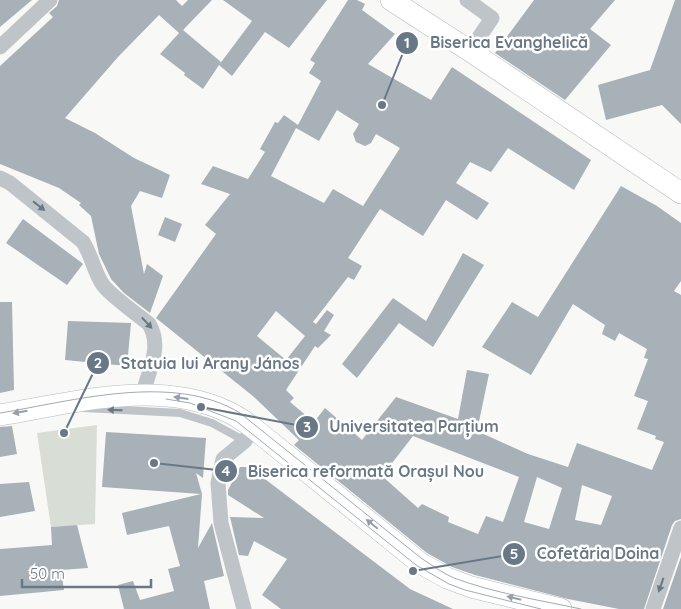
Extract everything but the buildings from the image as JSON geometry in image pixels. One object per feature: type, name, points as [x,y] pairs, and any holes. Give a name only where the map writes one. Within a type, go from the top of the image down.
[{"type":"street","points":[[0,47],[50,0]]},
{"type":"street","points":[[391,0],[681,193]]},
{"type":"street","points":[[467,0],[492,18],[470,51]]},
{"type":"street","points":[[0,178],[83,242],[89,251],[98,276],[104,286],[111,294],[149,324],[153,330],[156,340],[155,350],[143,394]]},
{"type":"street","points":[[0,416],[61,405],[143,394],[190,399],[211,405],[228,411],[249,434],[420,563],[447,578],[472,587],[561,609]]},
{"type":"street","points":[[244,609],[221,524],[218,483],[223,459],[249,434]]},
{"type":"street","points":[[653,609],[681,528]]},
{"type":"lane","points":[[61,405],[94,410],[180,414],[249,434]]},
{"type":"shaded area","points":[[97,425],[95,524],[51,527],[37,433]]},
{"type":"tram line","points":[[0,413],[122,393],[154,392],[185,394],[213,401],[240,413],[421,558],[445,574],[485,588],[581,609]]},
{"type":"tram line","points":[[166,399],[190,403],[236,421],[416,565],[449,584],[465,590],[541,609]]},
{"type":"place","name":"Biserica Evanghelică","points":[[382,105]]},
{"type":"place","name":"Universitatea Parțium","points":[[201,407]]},
{"type":"place","name":"Statuia lui Arany János","points":[[64,433]]},
{"type":"place","name":"Biserica reformată Orașul Nou","points":[[154,463]]},
{"type":"place","name":"Cofetăria Doina","points":[[413,571]]}]
